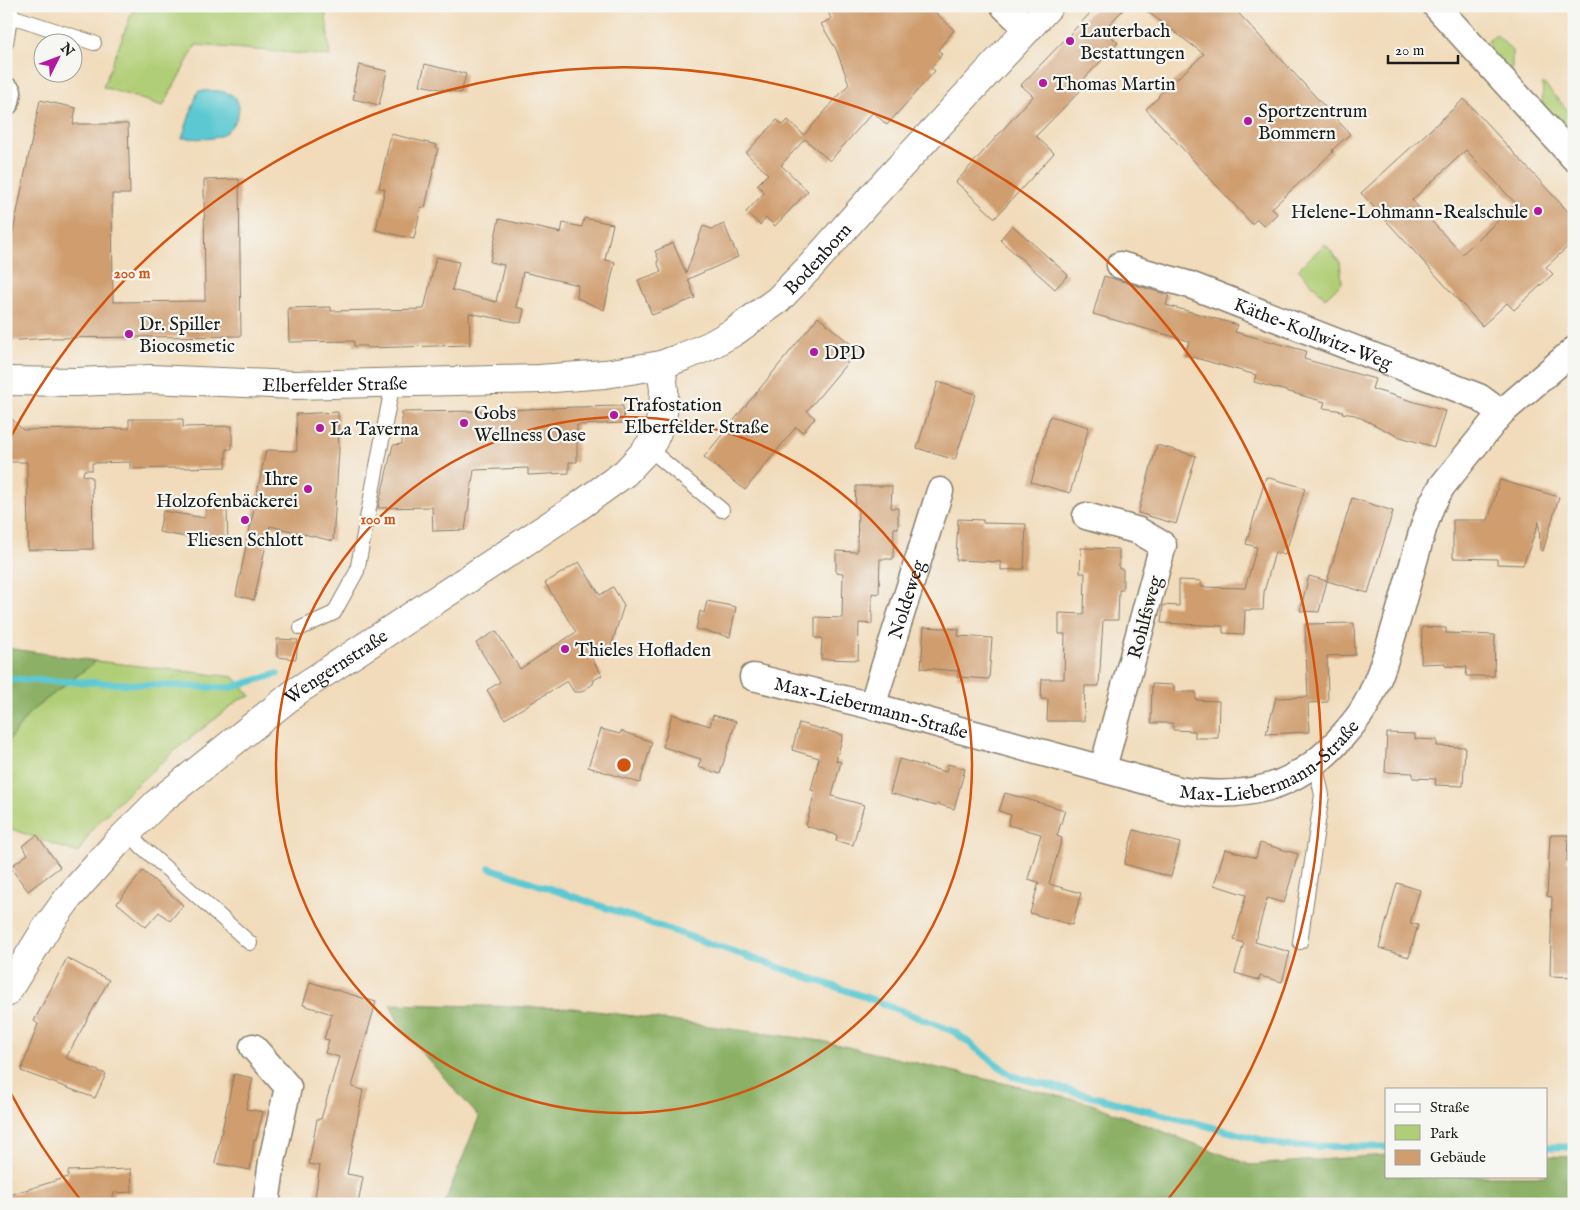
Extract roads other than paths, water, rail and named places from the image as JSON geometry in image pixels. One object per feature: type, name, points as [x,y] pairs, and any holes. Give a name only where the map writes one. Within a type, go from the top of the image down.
[{"type":"main road","name":"Bodenborn","points":[[661,364],[709,346],[757,316],[778,300],[1049,6]]},
{"type":"main road","name":"Elberfelder Straße","points":[[6,381],[75,382],[150,379],[294,384],[540,379],[605,374],[661,364]]},
{"type":"main road","name":"Wengernstraße","points":[[6,993],[47,927],[69,897],[157,803],[297,691],[606,488],[625,473],[648,448],[657,432],[663,412],[664,390],[661,364]]},
{"type":"street","points":[[1004,6],[1028,29]]},
{"type":"street","points":[[1436,6],[1574,158]]},
{"type":"street","name":"Käthe-Kollwitz-Weg","points":[[1120,265],[1190,285],[1451,386],[1479,397],[1501,413]]},
{"type":"street","name":"Max-Liebermann-Straße","points":[[753,677],[872,706],[1179,790],[1205,794],[1230,794],[1273,786],[1316,763],[1337,744],[1369,701],[1381,674],[1431,506],[1442,486],[1501,413],[1574,350]]},
{"type":"street","name":"Noldeweg","points":[[872,706],[940,492]]},
{"type":"street","name":"Rohlfsweg","points":[[1086,516],[1139,532],[1163,545],[1103,768]]},
{"type":"street","points":[[253,1047],[288,1087],[272,1161],[266,1204]]},
{"type":"lane","points":[[6,43],[11,13],[94,43]]},
{"type":"lane","points":[[301,628],[334,613],[357,571],[393,382]]},
{"type":"lane","points":[[648,448],[722,510]]},
{"type":"lane","points":[[1300,942],[1322,795],[1316,763]]},
{"type":"lane","points":[[128,832],[142,847],[250,943]]},
{"type":"water","points":[[198,91],[222,91],[235,98],[238,104],[238,115],[235,121],[227,131],[218,137],[208,139],[182,138]]},
{"type":"waterway","points":[[6,679],[229,688],[277,674]]},
{"type":"waterway","points":[[490,868],[871,999],[955,1032],[1012,1076],[1286,1146],[1385,1147]]},
{"type":"waterway","points":[[1548,1147],[1574,1147]]},
{"type":"place","name":"Lauterbach Bestattungen","points":[[1070,41]]},
{"type":"place","name":"Thomas Martin","points":[[1043,83]]},
{"type":"place","name":"Sportzentrum Bommern","points":[[1248,121]]},
{"type":"place","name":"Helene-Lohmann-Realschule","points":[[1538,211]]},
{"type":"place","name":"Dr. Spiller Biocosmetic","points":[[129,334]]},
{"type":"place","name":"DPD","points":[[814,352]]},
{"type":"place","name":"Trafostation Elberfelder Straße","points":[[614,415]]},
{"type":"place","name":"Gobs Wellness Oase","points":[[464,423]]},
{"type":"place","name":"La Taverna","points":[[320,428]]},
{"type":"place","name":"Ihre Holzofenbäckerei","points":[[308,489]]},
{"type":"place","name":"Fliesen Schlott","points":[[245,520]]},
{"type":"place","name":"Thieles Hofladen","points":[[565,649]]}]
